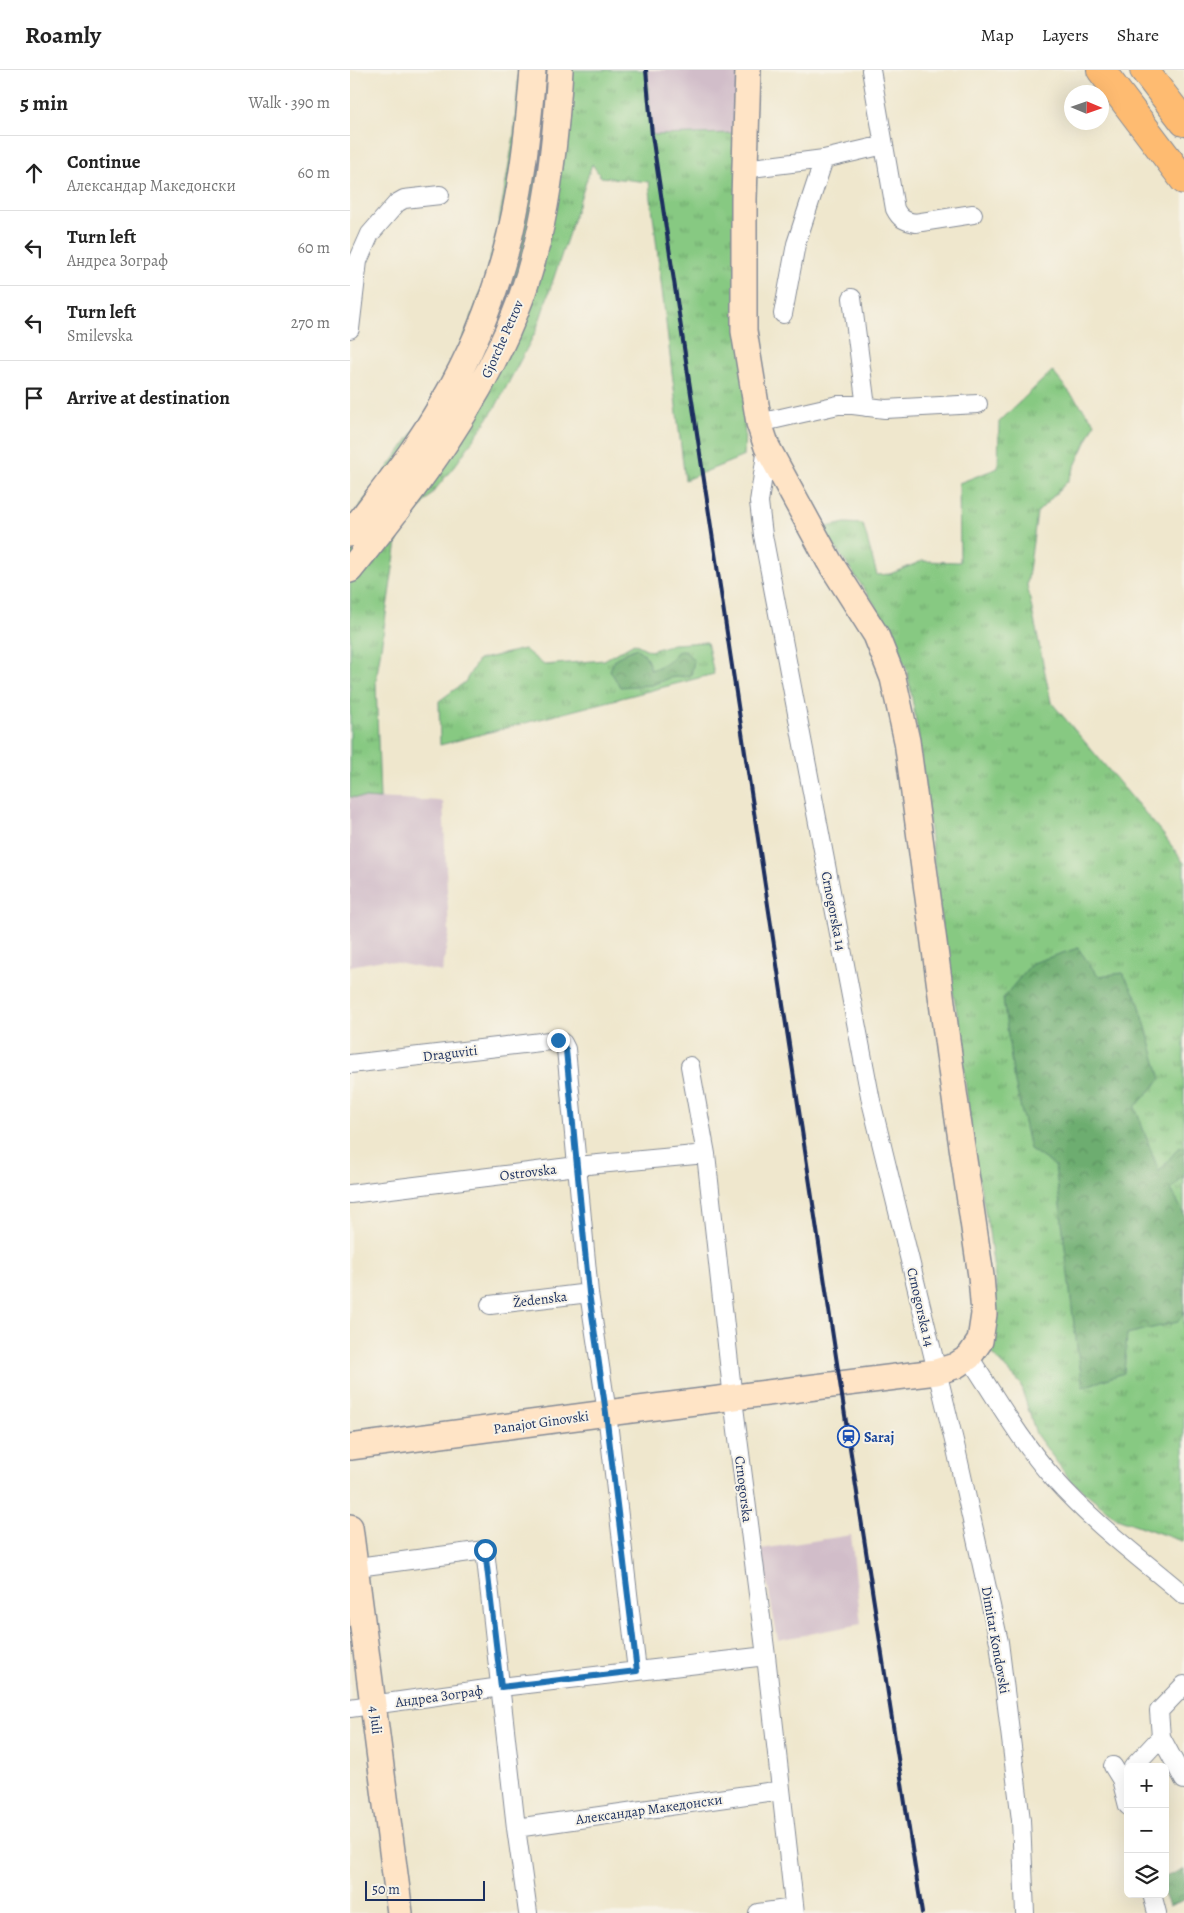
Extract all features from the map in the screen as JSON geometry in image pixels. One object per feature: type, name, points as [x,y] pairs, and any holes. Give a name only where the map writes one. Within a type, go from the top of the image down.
[{"type":"highway","points":[[1101,70],[1184,180]]},
{"type":"highway","points":[[1144,70],[1184,122]]},
{"type":"main road","name":"Gjorche Petrov","points":[[350,534],[419,441],[441,406],[474,343],[495,288],[512,224],[526,144],[533,70]]},
{"type":"main road","name":"Gjorche Petrov","points":[[350,570],[445,444],[468,408],[493,364],[522,297],[538,239],[553,151],[560,70]]},
{"type":"main road","points":[[748,70],[744,169],[744,331],[759,423],[767,447],[829,561],[876,635],[893,678],[907,741],[954,1092],[981,1276],[984,1314],[980,1341],[969,1357]]},
{"type":"main road","name":"Panajot Ginovski","points":[[350,1447],[936,1372],[955,1366],[969,1357]]},
{"type":"main road","name":"4 Juli","points":[[350,1527],[353,1567],[374,1705],[400,1913]]},
{"type":"street","points":[[871,70],[895,209],[901,218],[915,223],[972,214]]},
{"type":"street","points":[[744,169],[824,159],[884,145]]},
{"type":"street","points":[[783,314],[796,244],[824,159]]},
{"type":"street","points":[[350,329],[358,261],[370,234],[396,203],[404,199],[440,195]]},
{"type":"street","points":[[852,298],[866,407]]},
{"type":"street","points":[[759,423],[838,405],[885,409],[978,404]]},
{"type":"street","name":"Crnogorska 14","points":[[767,447],[759,502],[768,566],[871,1101],[936,1372]]},
{"type":"street","name":"Draguviti","points":[[350,1064],[558,1040],[566,1050],[577,1166]]},
{"type":"street","name":"Crnogorska","points":[[690,1066],[706,1154],[733,1399],[766,1656],[795,1911]]},
{"type":"street","name":"Ostrovska","points":[[350,1194],[577,1166],[706,1154]]},
{"type":"street","points":[[577,1166],[589,1293],[606,1413],[637,1671]]},
{"type":"street","name":"Žedenska","points":[[490,1305],[589,1293]]},
{"type":"street","points":[[969,1357],[1024,1441],[1053,1478],[1128,1551],[1184,1595]]},
{"type":"street","name":"Dimitar Kondovski","points":[[936,1372],[956,1449],[999,1642],[1021,1820],[1025,1913]]},
{"type":"street","points":[[353,1567],[485,1550],[516,1828],[528,1913]]},
{"type":"street","name":"Андреа Зограф","points":[[350,1708],[501,1687],[766,1656]]},
{"type":"street","points":[[1184,1684],[1159,1711],[1161,1737],[1184,1780]]},
{"type":"street","points":[[1133,1763],[1161,1737]]},
{"type":"street","name":"Александар Македонски","points":[[516,1828],[781,1790]]},
{"type":"street","points":[[1152,1898],[1154,1913]]},
{"type":"street","points":[[758,1913],[795,1911]]},
{"type":"shaded area","points":[[646,70],[741,70],[737,133],[652,135]]},
{"type":"shaded area","points":[[350,797],[443,801],[449,934],[442,972],[383,960],[350,966]]},
{"type":"shaded area","points":[[851,1535],[861,1624],[778,1640],[761,1549]]},
{"type":"green space","points":[[519,70],[647,70],[652,135],[737,133],[746,400],[744,456],[685,480],[649,182],[601,177],[592,164],[536,331],[495,408],[457,463],[398,535],[376,681],[380,799],[350,797],[350,520],[423,419],[459,351],[483,287],[499,222],[514,136]]},
{"type":"green space","points":[[1052,371],[1095,423],[1068,481],[1037,513],[1027,585],[1051,702],[1163,834],[1184,863],[1184,1542],[1117,1518],[1070,1480],[1036,1434],[1020,1383],[989,1351],[995,1324],[996,1286],[989,1232],[973,1149],[958,1018],[945,953],[918,733],[907,670],[875,605],[822,528],[845,523],[863,524],[877,575],[890,574],[922,561],[960,562],[959,483],[998,468],[999,422]]},
{"type":"green space","points":[[707,642],[714,674],[440,745],[439,701],[465,682],[478,660],[524,649],[544,665],[604,660],[634,643],[650,651],[673,644]]},
{"type":"green space","points":[[636,648],[646,656],[651,670],[667,663],[677,652],[685,650],[694,661],[691,675],[669,678],[652,685],[620,687],[610,670],[616,658]]},
{"type":"green space","points":[[1078,948],[1098,976],[1123,973],[1138,1000],[1161,1079],[1135,1107],[1159,1172],[1178,1148],[1184,1146],[1184,1177],[1171,1189],[1184,1214],[1184,1312],[1178,1322],[1127,1334],[1124,1373],[1083,1387],[1055,1166],[1030,1149],[1013,1074],[1003,998],[1032,963]]},
{"type":"green space","points":[[1184,1869],[1184,1900],[1169,1906],[1166,1898],[1169,1898],[1169,1875]]},
{"type":"railway","points":[[646,70],[652,135],[922,1913]]},
{"type":"place","name":"Saraj","points":[[848,1437]]},
{"type":"route","points":[[485,1550],[501,1687],[637,1671],[606,1413],[589,1293],[566,1050],[558,1040]]}]
